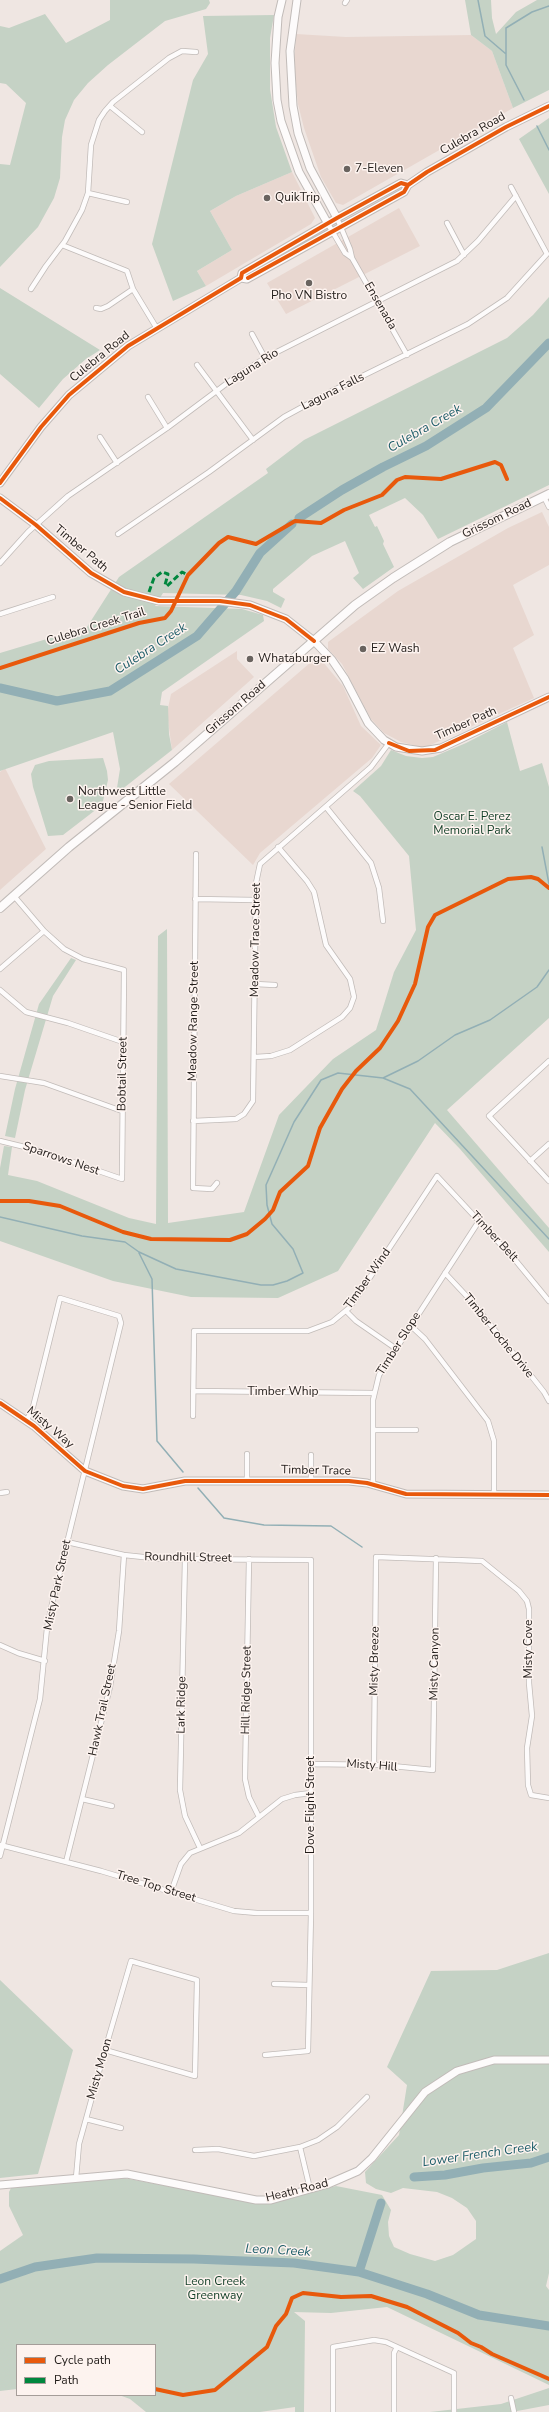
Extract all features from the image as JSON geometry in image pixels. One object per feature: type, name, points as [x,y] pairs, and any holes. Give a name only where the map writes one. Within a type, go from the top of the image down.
[{"type":"main road","name":"Grissom Road","points":[[0,908],[69,847],[175,762],[355,605],[412,565],[456,540],[547,495]]},
{"type":"street","points":[[282,0],[275,44],[277,100],[285,137],[299,172],[328,224]]},
{"type":"street","points":[[297,0],[290,42],[290,78],[298,133],[310,168],[337,218]]},
{"type":"street","points":[[31,289],[62,245],[82,210],[88,193],[91,145],[99,120],[110,106],[169,58],[182,51],[196,52]]},
{"type":"street","points":[[110,106],[142,132]]},
{"type":"street","name":"Culebra Road","points":[[0,483],[41,428],[69,395],[100,367],[156,327],[241,278],[247,279],[404,192],[408,185],[506,126],[549,106]]},
{"type":"street","points":[[299,172],[310,168]]},
{"type":"street","name":"Culebra Road","points":[[241,278],[242,273],[337,218],[401,184],[408,185]]},
{"type":"street","points":[[511,187],[516,196]]},
{"type":"street","points":[[88,193],[127,202]]},
{"type":"street","name":"Laguna Falls","points":[[118,534],[303,406],[468,324],[498,305],[527,277],[547,254],[516,196]]},
{"type":"street","name":"Laguna Rio","points":[[0,563],[36,525],[68,496],[118,463],[265,358],[439,271],[464,255],[516,196]]},
{"type":"street","name":"Ensenada","points":[[337,218],[350,249],[352,258],[407,355]]},
{"type":"street","points":[[447,223],[464,255]]},
{"type":"street","name":"Ensenada","points":[[328,224],[345,253],[352,258]]},
{"type":"street","points":[[62,245],[127,271],[133,289],[156,327]]},
{"type":"street","points":[[96,308],[101,309],[108,306],[133,289]]},
{"type":"street","points":[[252,334],[265,358]]},
{"type":"street","points":[[196,365],[253,440]]},
{"type":"street","points":[[148,397],[167,428]]},
{"type":"street","points":[[100,437],[118,463]]},
{"type":"street","points":[[547,495],[549,507]]},
{"type":"street","name":"Timber Path","points":[[0,498],[36,525],[91,573],[124,592],[159,601],[250,605],[274,613],[301,629],[314,641],[346,679],[368,723],[389,743],[409,751],[435,750],[549,697]]},
{"type":"street","points":[[0,614],[53,597]]},
{"type":"street","name":"Meadow Trace Street","points":[[193,1120],[227,1121],[244,1114],[253,1102],[255,1057],[257,871],[263,860],[376,762],[389,743]]},
{"type":"street","points":[[326,806],[371,863],[379,888],[383,921]]},
{"type":"street","points":[[255,1057],[272,1056],[290,1050],[342,1017],[350,1008],[354,997],[350,979],[326,945],[314,892],[307,881],[278,847]]},
{"type":"street","name":"Meadow Range Street","points":[[196,854],[193,1188],[212,1189],[217,1183]]},
{"type":"street","points":[[0,969],[44,931],[14,896]]},
{"type":"street","points":[[195,899],[256,900]]},
{"type":"street","name":"Bobtail Street","points":[[44,931],[64,949],[83,959],[124,970],[122,1179]]},
{"type":"street","points":[[255,984],[275,985]]},
{"type":"street","points":[[0,990],[14,1005],[26,1012],[68,1023],[123,1042]]},
{"type":"street","points":[[549,1061],[489,1116],[549,1181]]},
{"type":"street","points":[[0,1076],[44,1083],[122,1111]]},
{"type":"street","name":"Sparrows Nest","points":[[0,1141],[41,1151],[122,1179]]},
{"type":"street","points":[[530,1161],[549,1144]]},
{"type":"street","name":"Timber Belt","points":[[437,1176],[516,1261],[549,1301]]},
{"type":"street","name":"Timber Wind","points":[[193,1391],[194,1330],[308,1331],[328,1324],[346,1311],[437,1176]]},
{"type":"street","name":"Timber Slope","points":[[373,1484],[374,1393],[379,1375],[410,1325],[480,1221]]},
{"type":"street","name":"Timber Loche Drive","points":[[445,1273],[474,1304],[549,1401]]},
{"type":"street","name":"Misty Park Street","points":[[0,1856],[1,1846],[40,1699],[45,1661],[47,1628],[121,1323],[119,1316],[60,1298],[33,1407],[27,1420]]},
{"type":"street","points":[[346,1311],[356,1321],[395,1348]]},
{"type":"street","points":[[410,1325],[439,1357],[488,1421],[494,1441],[494,1495]]},
{"type":"street","points":[[193,1391],[193,1416]]},
{"type":"street","name":"Timber Whip","points":[[193,1391],[374,1393]]},
{"type":"street","name":"Misty Way","points":[[0,1403],[27,1420],[85,1471]]},
{"type":"street","points":[[373,1430],[416,1430]]},
{"type":"street","points":[[247,1454],[247,1481]]},
{"type":"street","points":[[311,1456],[311,1481]]},
{"type":"street","name":"Timber Trace","points":[[85,1471],[123,1486],[143,1489],[185,1481],[350,1481],[373,1484],[406,1494],[549,1495]]},
{"type":"street","points":[[0,1493],[7,1492]]},
{"type":"street","name":"Roundhill Street","points":[[67,1542],[124,1554],[185,1559],[312,1560]]},
{"type":"street","name":"Hawk Trail Street","points":[[66,1862],[110,1687],[119,1631],[124,1554]]},
{"type":"street","name":"Misty Cove","points":[[376,1557],[436,1558],[482,1561],[519,1591],[527,1601],[530,1619],[529,1683],[532,1716],[528,1748],[528,1785],[531,1795],[549,1798]]},
{"type":"street","name":"Misty Breeze","points":[[374,1765],[376,1557]]},
{"type":"street","name":"Misty Canyon","points":[[433,1770],[436,1558]]},
{"type":"street","name":"Lark Ridge","points":[[185,1559],[180,1790],[185,1816],[200,1848]]},
{"type":"street","name":"Hill Ridge Street","points":[[249,1559],[245,1779],[249,1797],[259,1817]]},
{"type":"street","name":"Dove Flight Street","points":[[265,2055],[308,2051],[311,1913],[312,1560]]},
{"type":"street","points":[[0,1645],[27,1656],[45,1661]]},
{"type":"street","name":"Misty Hill","points":[[311,1764],[374,1765],[433,1770]]},
{"type":"street","points":[[171,1892],[184,1858],[200,1848],[239,1833],[282,1799],[295,1794],[311,1793]]},
{"type":"street","points":[[82,1799],[112,1806]]},
{"type":"street","name":"Tree Top Street","points":[[1,1846],[66,1862],[234,1911],[257,1913],[311,1913]]},
{"type":"street","name":"Misty Moon","points":[[76,2178],[77,2153],[105,2050],[130,1961],[197,1980],[195,2076],[105,2050]]},
{"type":"street","points":[[274,1984],[309,1985]]},
{"type":"street","name":"Heath Road","points":[[0,2185],[127,2174],[256,2200],[271,2200],[351,2175],[366,2165],[416,2101],[446,2077],[469,2066],[488,2062],[549,2060]]},
{"type":"street","points":[[195,2150],[218,2150],[254,2156],[300,2147],[318,2140],[337,2127],[367,2097]]},
{"type":"street","points":[[86,2119],[122,2128]]},
{"type":"street","points":[[300,2147],[310,2189]]},
{"type":"street","points":[[333,2412],[333,2347],[374,2340],[397,2347],[454,2373],[454,2412]]},
{"type":"street","points":[[394,2412],[394,2353],[397,2347]]},
{"type":"street","points":[[511,2398],[514,2412]]},
{"type":"shaded area","points":[[296,34],[346,37],[471,35],[492,51],[513,108],[343,205],[336,203],[321,177],[304,128],[298,104],[294,67]]},
{"type":"shaded area","points":[[292,172],[315,218],[311,224],[206,286],[197,271],[232,250],[210,211],[236,196]]},
{"type":"shaded area","points":[[399,208],[420,246],[286,314],[267,283]]},
{"type":"shaded area","points":[[542,512],[549,527],[549,565],[513,585],[534,635],[513,648],[534,698],[424,748],[401,742],[384,733],[371,719],[342,664],[328,649],[328,642],[398,591],[508,528]]},
{"type":"shaded area","points":[[237,651],[237,659],[254,677],[172,750],[167,713],[171,694]]},
{"type":"shaded area","points":[[318,656],[343,686],[361,726],[381,745],[372,758],[260,853],[253,865],[169,784]]},
{"type":"shaded area","points":[[5,768],[46,849],[0,890],[0,772]]},
{"type":"green space","points":[[110,0],[209,0],[210,3],[206,9],[165,21],[108,65],[88,83],[74,100],[65,120],[62,137],[60,178],[54,198],[38,227],[0,267],[0,164],[10,165],[26,103],[6,84],[0,83],[0,26],[9,28],[45,14],[66,43],[110,20]]},
{"type":"green space","points":[[465,0],[491,0],[492,18],[496,34],[516,12],[537,0],[549,0],[549,90],[513,108],[492,51],[471,35]]},
{"type":"green space","points":[[274,15],[270,38],[270,89],[276,127],[292,172],[236,196],[210,211],[232,250],[197,271],[206,286],[173,301],[152,244],[193,80],[208,54],[203,16]]},
{"type":"green space","points":[[549,118],[549,194],[519,139]]},
{"type":"green space","points":[[0,288],[100,350],[86,359],[63,379],[39,408],[0,374]]},
{"type":"green space","points":[[549,297],[549,485],[438,539],[423,515],[405,498],[369,515],[375,527],[377,526],[384,541],[383,544],[394,567],[363,589],[353,578],[359,573],[345,541],[312,556],[273,589],[273,592],[285,599],[281,608],[267,601],[241,595],[163,593],[155,606],[242,609],[263,615],[264,621],[162,692],[160,705],[168,706],[169,734],[172,750],[116,794],[120,769],[113,732],[0,771],[0,653],[87,627],[119,577],[268,473],[266,469],[304,440],[507,338],[533,315]]},
{"type":"green space","name":"Oscar E. Perez Memorial Park","points":[[507,722],[520,771],[542,763],[549,787],[549,1018],[447,1110],[549,1228],[549,1252],[460,1149],[435,1123],[338,1271],[278,1298],[191,1297],[113,1281],[0,1241],[0,1168],[4,1146],[12,1147],[8,1175],[37,1181],[129,1218],[156,1224],[158,936],[167,929],[168,1223],[244,1212],[279,1115],[333,1059],[376,1030],[394,972],[416,930],[409,856],[360,796],[353,791],[381,766],[391,750],[406,756],[422,758],[433,757],[466,743]]},
{"type":"green space","name":"Northwest Little League - Senior Field","points":[[103,758],[108,780],[102,805],[63,835],[48,836],[33,787],[31,774],[35,765],[49,761]]},
{"type":"green space","points":[[71,958],[76,960],[53,996],[25,1090],[15,1138],[5,1136],[15,1089],[39,1004]]},
{"type":"green space","name":"Leon Creek Greenway","points":[[549,1953],[549,2273],[546,2286],[549,2290],[549,2385],[387,2307],[331,2313],[294,2312],[305,2321],[304,2412],[295,2412],[295,2407],[260,2412],[146,2412],[130,2399],[122,2396],[156,2396],[156,2344],[16,2344],[16,2389],[0,2391],[0,2251],[23,2235],[9,2206],[9,2192],[12,2186],[124,2178],[263,2204],[336,2186],[382,2195],[391,2210],[388,2222],[389,2236],[394,2247],[410,2254],[435,2261],[453,2255],[476,2239],[476,2221],[467,2208],[452,2198],[437,2192],[403,2188],[391,2193],[376,2189],[366,2183],[365,2172],[399,2135],[407,2085],[387,2067],[431,1971],[497,1970]]},
{"type":"green space","points":[[0,1980],[73,2050],[38,2174],[0,2178]]},
{"type":"green space","points":[[549,2388],[549,2405],[512,2412],[430,2412],[501,2404]]},
{"type":"waterway","points":[[478,0],[485,36],[506,54]]},
{"type":"waterway","points":[[524,100],[506,65],[506,28],[532,12],[549,6]]},
{"type":"waterway","points":[[537,126],[549,150]]},
{"type":"waterway","name":"Culebra Creek","points":[[299,518],[342,490],[383,467],[426,446],[486,408],[549,343]]},
{"type":"waterway","name":"Culebra Creek","points":[[0,688],[57,701],[110,691],[197,636],[236,591],[260,553],[292,524]]},
{"type":"waterway","points":[[542,847],[549,884]]},
{"type":"waterway","points":[[0,1217],[82,1236],[125,1242],[139,1252],[176,1269],[261,1285],[273,1285],[287,1281],[303,1273],[293,1249],[272,1224],[267,1205],[266,1185],[294,1122],[321,1080],[338,1073],[383,1078],[418,1061],[455,1035],[490,1020],[537,987],[549,970]]},
{"type":"waterway","points":[[383,1078],[410,1089],[549,1239]]},
{"type":"waterway","points":[[139,1253],[152,1279],[157,1441],[183,1472]]},
{"type":"waterway","points":[[198,1488],[224,1518],[264,1525],[331,1526],[362,1547]]},
{"type":"waterway","name":"Lower French Creek","points":[[414,2177],[445,2175],[483,2168],[531,2163],[549,2157]]},
{"type":"waterway","name":"Lower French Creek","points":[[359,2272],[381,2203]]},
{"type":"waterway","name":"Leon Creek","points":[[0,2279],[35,2267],[97,2258],[194,2259],[294,2263],[359,2272],[427,2294],[479,2315],[549,2326]]},
{"type":"marked path","points":[[149,592],[154,578],[162,572],[168,574],[165,585],[167,586],[182,572],[188,575]]},
{"type":"cycle path","points":[[248,278],[404,192],[408,185],[427,172],[506,127],[549,106]]},
{"type":"cycle path","points":[[0,483],[41,427],[69,395],[128,346],[241,278],[242,273],[337,218],[401,183],[408,185]]},
{"type":"cycle path","name":"Culebra Creek Trail","points":[[0,668],[139,623],[165,618],[171,611],[188,575],[219,543],[228,537],[256,544],[295,521],[321,523],[344,510],[382,495],[397,480],[405,477],[441,479],[495,462],[501,465],[507,479]]},
{"type":"cycle path","name":"Culebra Creek Trail","points":[[0,498],[36,525],[91,573],[124,592],[159,601],[220,601],[250,605],[286,619],[314,641]]},
{"type":"cycle path","points":[[389,743],[409,751],[435,750],[549,697]]},
{"type":"cycle path","points":[[0,1201],[29,1201],[60,1206],[123,1232],[151,1239],[230,1240],[247,1234],[273,1210],[280,1192],[308,1166],[320,1128],[342,1089],[356,1071],[380,1048],[398,1021],[415,984],[428,927],[435,915],[508,879],[531,877],[538,879],[549,888]]},
{"type":"cycle path","points":[[0,1403],[34,1426],[85,1471],[123,1486],[143,1489],[185,1481],[349,1481],[367,1483],[406,1494],[549,1495]]},
{"type":"cycle path","points":[[156,2389],[183,2395],[215,2390],[267,2347],[276,2326],[286,2314],[292,2298],[303,2293],[341,2297],[371,2296],[407,2307],[458,2333],[471,2343],[492,2354],[549,2379]]},
{"type":"place","name":"7-Eleven","points":[[347,169]]},
{"type":"place","name":"QuikTrip","points":[[267,198]]},
{"type":"place","name":"Pho VN Bistro","points":[[309,283]]},
{"type":"place","name":"EZ Wash","points":[[363,649]]},
{"type":"place","name":"Whataburger","points":[[250,659]]},
{"type":"place","name":"Northwest Little League - Senior Field","points":[[70,799]]}]
